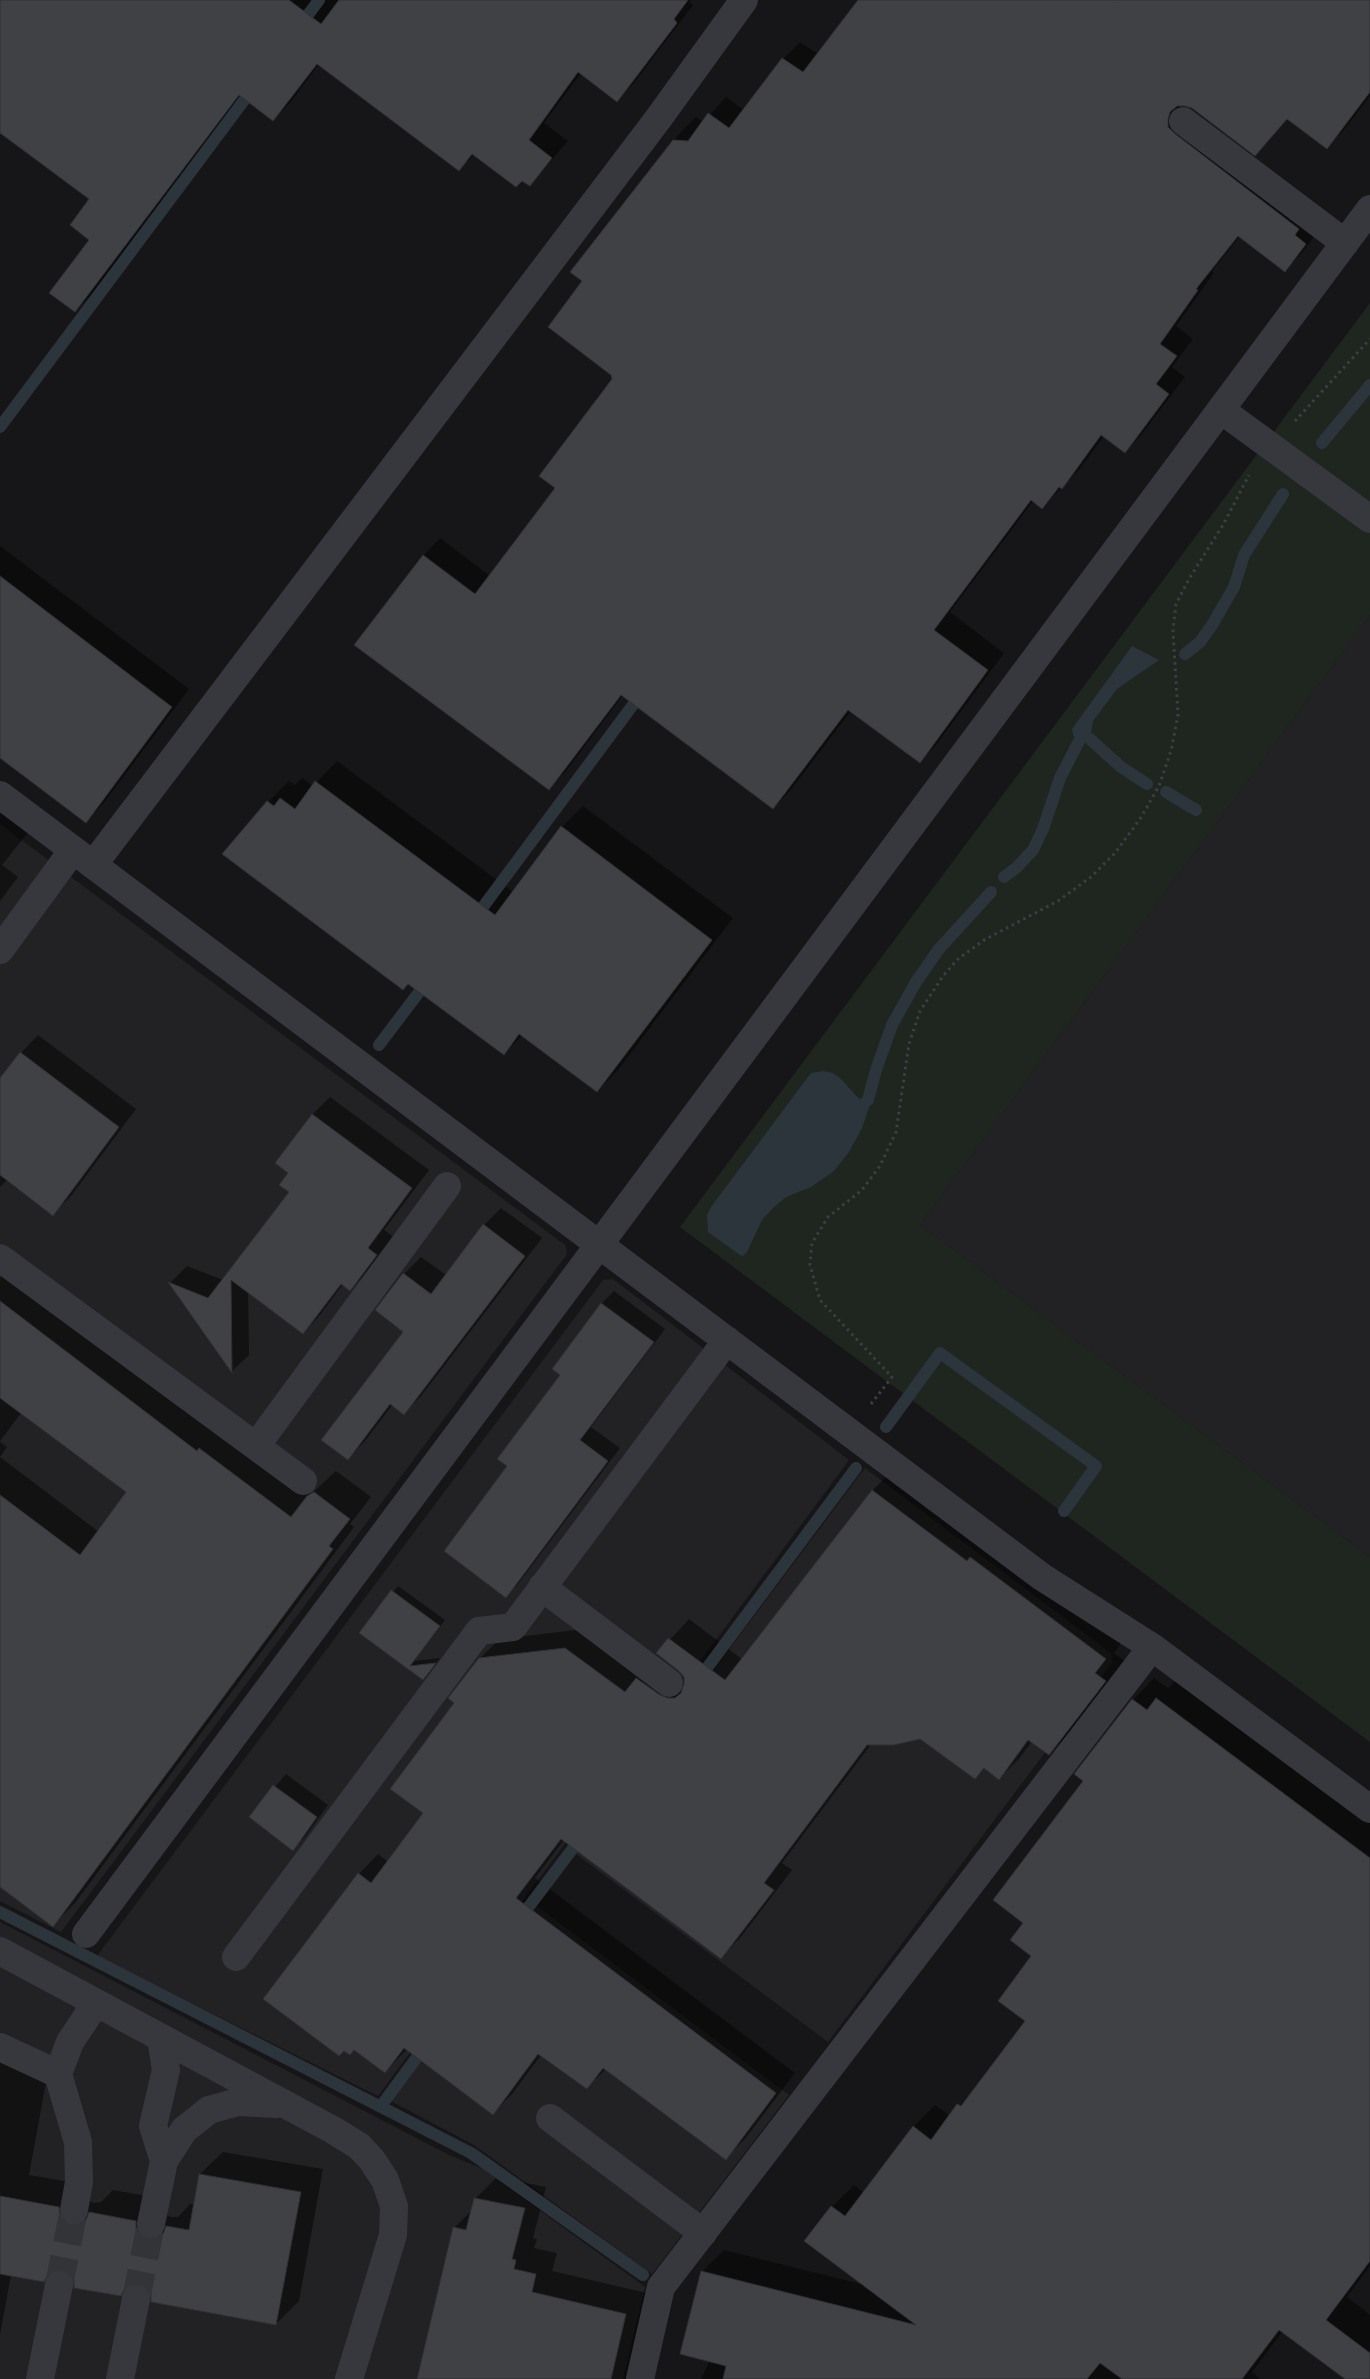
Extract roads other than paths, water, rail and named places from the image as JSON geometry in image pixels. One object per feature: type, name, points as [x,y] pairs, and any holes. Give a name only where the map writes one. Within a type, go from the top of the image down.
[{"type":"street","points":[[0,950],[83,857],[658,119],[744,0]]},
{"type":"street","points":[[1183,121],[1345,243]]},
{"type":"street","points":[[86,1934],[1370,209]]},
{"type":"street","points":[[1221,410],[1370,520]]},
{"type":"street","points":[[0,795],[1042,1577],[1152,1647],[1370,1809]]},
{"type":"street","points":[[256,1446],[447,1186]]},
{"type":"street","points":[[0,1258],[303,1481]]},
{"type":"street","points":[[236,1957],[479,1631],[512,1626],[727,1340]]},
{"type":"street","points":[[542,1587],[669,1683]]},
{"type":"street","points":[[640,2379],[661,2287],[1152,1647]]},
{"type":"street","points":[[0,1951],[358,2146],[372,2160],[385,2180],[394,2206],[393,2235],[349,2379]]},
{"type":"street","points":[[74,2210],[79,2182],[78,2142],[58,2074],[70,2042],[96,2003]]},
{"type":"street","points":[[161,2038],[166,2070],[153,2126],[164,2161]]},
{"type":"street","points":[[0,2047],[58,2074]]},
{"type":"street","points":[[151,2224],[164,2161],[184,2130],[210,2110],[238,2102],[285,2105]]},
{"type":"street","points":[[550,2118],[703,2232]]},
{"type":"street","points":[[40,2379],[59,2285]]},
{"type":"street","points":[[120,2379],[136,2299]]},
{"type":"waterway","points":[[299,27],[319,0]]},
{"type":"waterway","points":[[0,427],[254,87]]},
{"type":"waterway","points":[[1322,443],[1370,385]]},
{"type":"waterway","points":[[1185,654],[1200,642],[1212,625],[1234,587],[1244,555],[1283,494]]},
{"type":"waterway","points":[[474,919],[644,690]]},
{"type":"waterway","points":[[1090,739],[1121,767],[1147,784]]},
{"type":"waterway","points":[[1004,877],[1016,868],[1033,850],[1043,829],[1060,778],[1079,741]]},
{"type":"waterway","points":[[1166,792],[1196,810]]},
{"type":"waterway","points":[[868,1100],[876,1070],[892,1025],[916,982],[939,949],[991,892]]},
{"type":"waterway","points":[[379,1045],[429,979]]},
{"type":"waterway","points":[[886,1427],[940,1353],[1096,1466],[1064,1511]]},
{"type":"waterway","points":[[698,1680],[856,1468]]},
{"type":"waterway","points":[[518,1921],[583,1835]]},
{"type":"waterway","points":[[0,1912],[471,2153],[643,2275]]},
{"type":"waterway","points":[[381,2106],[426,2045]]},
{"type":"tunnel","points":[[59,2285],[74,2210]]},
{"type":"tunnel","points":[[136,2299],[151,2224]]}]
